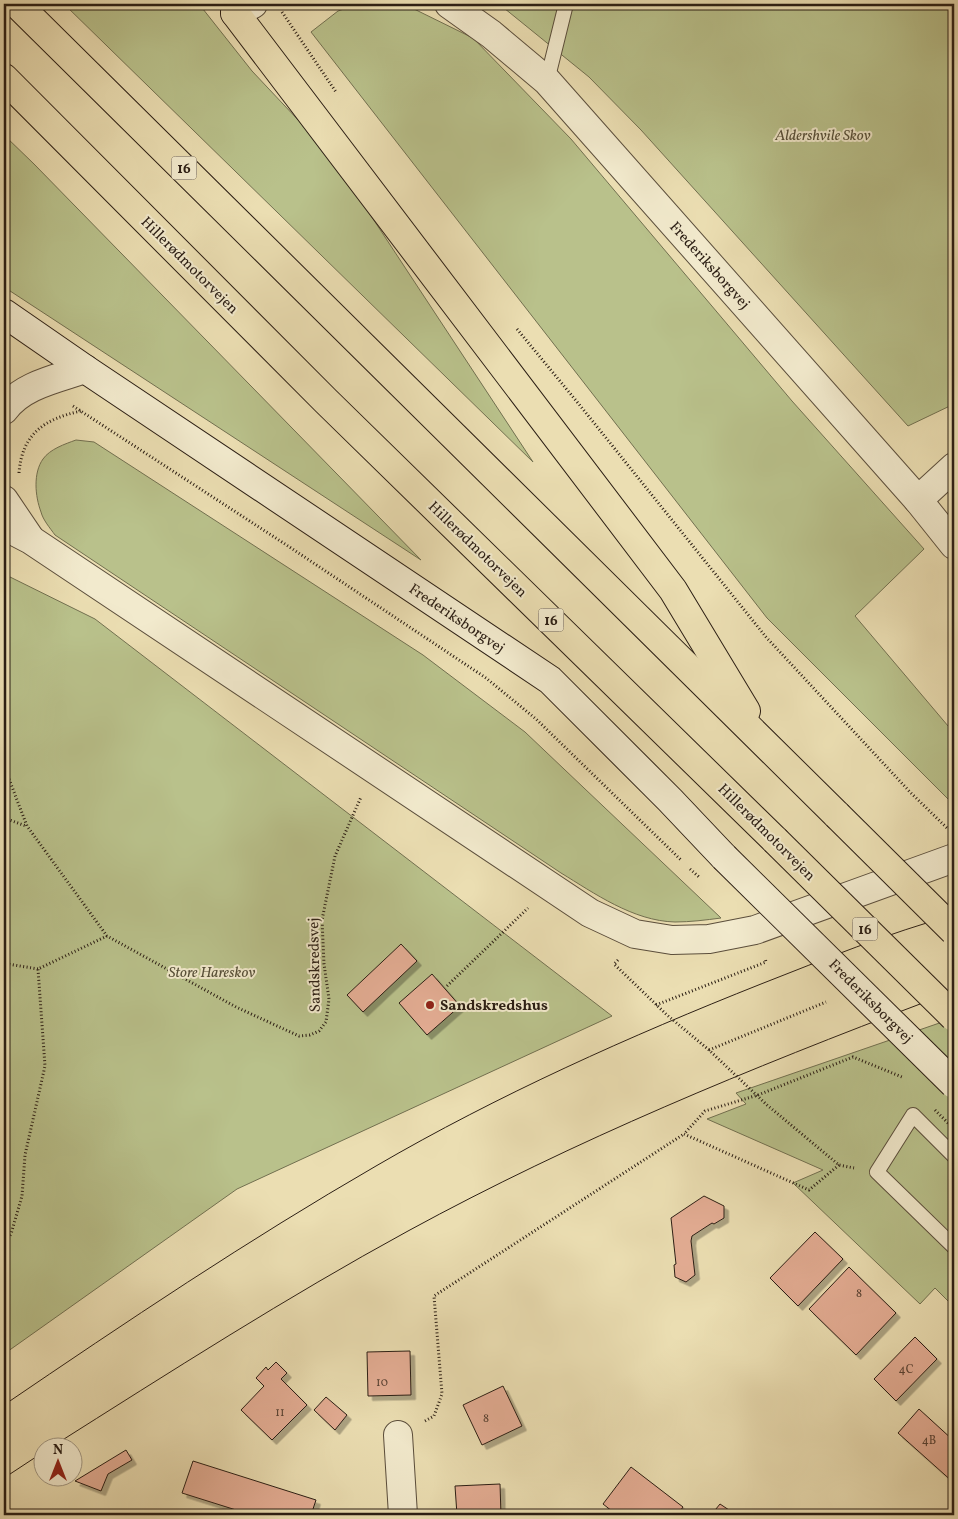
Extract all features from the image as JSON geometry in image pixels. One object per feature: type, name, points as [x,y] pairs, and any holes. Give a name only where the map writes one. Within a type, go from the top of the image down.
[{"type":"highway","name":"16","points":[[17,4],[954,931]]},
{"type":"highway","points":[[239,7],[673,590],[769,749]]},
{"type":"highway","name":"Hillerødmotorvejen","points":[[4,78],[326,401],[954,1017]]},
{"type":"street","name":"Frederiksborgvej","points":[[449,4],[491,34],[546,80],[918,500],[954,545]]},
{"type":"street","name":"Frederiksborgvej","points":[[4,312],[84,369],[550,680],[724,857],[954,1084]]},
{"type":"street","points":[[4,410],[8,404],[23,392],[84,369]]},
{"type":"street","points":[[918,500],[954,467]]},
{"type":"street","points":[[11,490],[31,540]]},
{"type":"street","points":[[4,526],[31,540],[590,912],[636,934],[672,940],[709,939],[755,930],[954,858]]},
{"type":"street","points":[[398,1435],[403,1515]]},
{"type":"lane","points":[[546,80],[566,4]]},
{"type":"lane","points":[[954,1156],[912,1114],[877,1172],[954,1246]]},
{"type":"path","points":[[281,10],[337,92]]},
{"type":"path","points":[[516,329],[578,403],[766,637],[910,792],[948,829]]},
{"type":"path","points":[[38,385],[280,540],[486,678],[536,719],[690,869]]},
{"type":"path","points":[[11,490],[20,458],[28,441],[42,426],[60,416],[81,411]]},
{"type":"path","name":"Sandskredsvej","points":[[4,766],[27,826],[107,936],[236,1007],[288,1033],[299,1036],[310,1035],[319,1031],[326,1022],[329,999],[324,964],[322,920],[335,856],[359,800],[380,772]]},
{"type":"path","points":[[4,818],[27,826]]},
{"type":"path","points":[[447,986],[515,920]]},
{"type":"path","points":[[656,1005],[766,962],[755,930]]},
{"type":"path","points":[[4,960],[8,964],[38,969],[107,936]]},
{"type":"path","points":[[614,964],[656,1005],[839,1165],[809,1190],[684,1134]]},
{"type":"path","points":[[4,1244],[11,1234],[22,1196],[25,1155],[44,1066],[38,969]]},
{"type":"path","points":[[398,1435],[434,1416],[442,1394],[434,1296],[684,1134],[705,1111],[758,1095],[853,1057],[908,1080]]},
{"type":"green space","points":[[64,4],[199,4],[252,71],[331,155],[533,462]]},
{"type":"green space","points":[[358,4],[389,4],[410,7],[473,38],[571,139],[792,401],[924,549],[855,616],[954,733],[954,805],[767,618],[311,32],[338,11]]},
{"type":"green space","name":"Aldershvile Skov","points":[[499,4],[954,4],[954,404],[908,426],[641,130],[589,77]]},
{"type":"green space","points":[[4,135],[34,164],[421,560],[4,287]]},
{"type":"green space","points":[[76,440],[94,442],[423,655],[525,732],[721,918],[681,922],[659,920],[644,917],[600,897],[561,873],[55,535],[43,518],[39,506],[36,478],[43,459],[50,452]]},
{"type":"green space","name":"Store Hareskov","points":[[4,574],[95,619],[612,1016],[237,1189],[4,1354]]},
{"type":"green space","points":[[954,1018],[954,1307],[935,1288],[920,1304],[793,1183],[823,1170],[707,1119],[746,1104],[736,1093]]},
{"type":"building","points":[[401,944],[417,961],[363,1012],[347,995]]},
{"type":"building","name":"Sandskredshus","points":[[432,974],[460,1006],[427,1035],[399,1003]]},
{"type":"building","points":[[704,1196],[724,1206],[724,1218],[714,1224],[712,1223],[692,1236],[695,1275],[686,1282],[675,1277],[674,1265],[676,1264],[671,1218]]},
{"type":"building","points":[[815,1232],[843,1259],[798,1306],[770,1278]]},
{"type":"building","points":[[849,1267],[896,1313],[856,1355],[809,1309]]},
{"type":"building","points":[[915,1337],[937,1359],[896,1401],[874,1379]]},
{"type":"building","points":[[410,1351],[411,1395],[368,1396],[367,1352]]},
{"type":"building","points":[[276,1362],[287,1373],[281,1379],[307,1405],[272,1440],[241,1410],[264,1386],[256,1378],[266,1367],[268,1370]]},
{"type":"building","points":[[503,1386],[522,1426],[482,1445],[463,1405]]},
{"type":"building","points":[[326,1397],[347,1415],[335,1430],[314,1410]]},
{"type":"building","points":[[919,1409],[954,1441],[954,1483],[898,1433]]},
{"type":"building","points":[[126,1450],[132,1460],[108,1474],[101,1491],[82,1484],[82,1477]]},
{"type":"building","points":[[193,1461],[316,1500],[311,1515],[252,1515],[182,1493]]},
{"type":"building","points":[[631,1467],[683,1507],[677,1515],[617,1515],[603,1504]]},
{"type":"building","points":[[500,1484],[501,1515],[457,1515],[455,1486]]},
{"type":"building","points":[[720,1504],[729,1510],[725,1515],[711,1515]]},
{"type":"tram line","points":[[4,1405],[234,1252],[376,1166],[469,1115],[565,1068],[663,1024],[857,947],[954,915]]},
{"type":"tram line","points":[[69,1436],[229,1335],[318,1282],[471,1198],[535,1166],[664,1107],[862,1026],[954,993]]},
{"type":"tram line","points":[[4,1478],[32,1460]]},
{"type":"place","name":"Sandskredshus","points":[[430,1005]]}]
